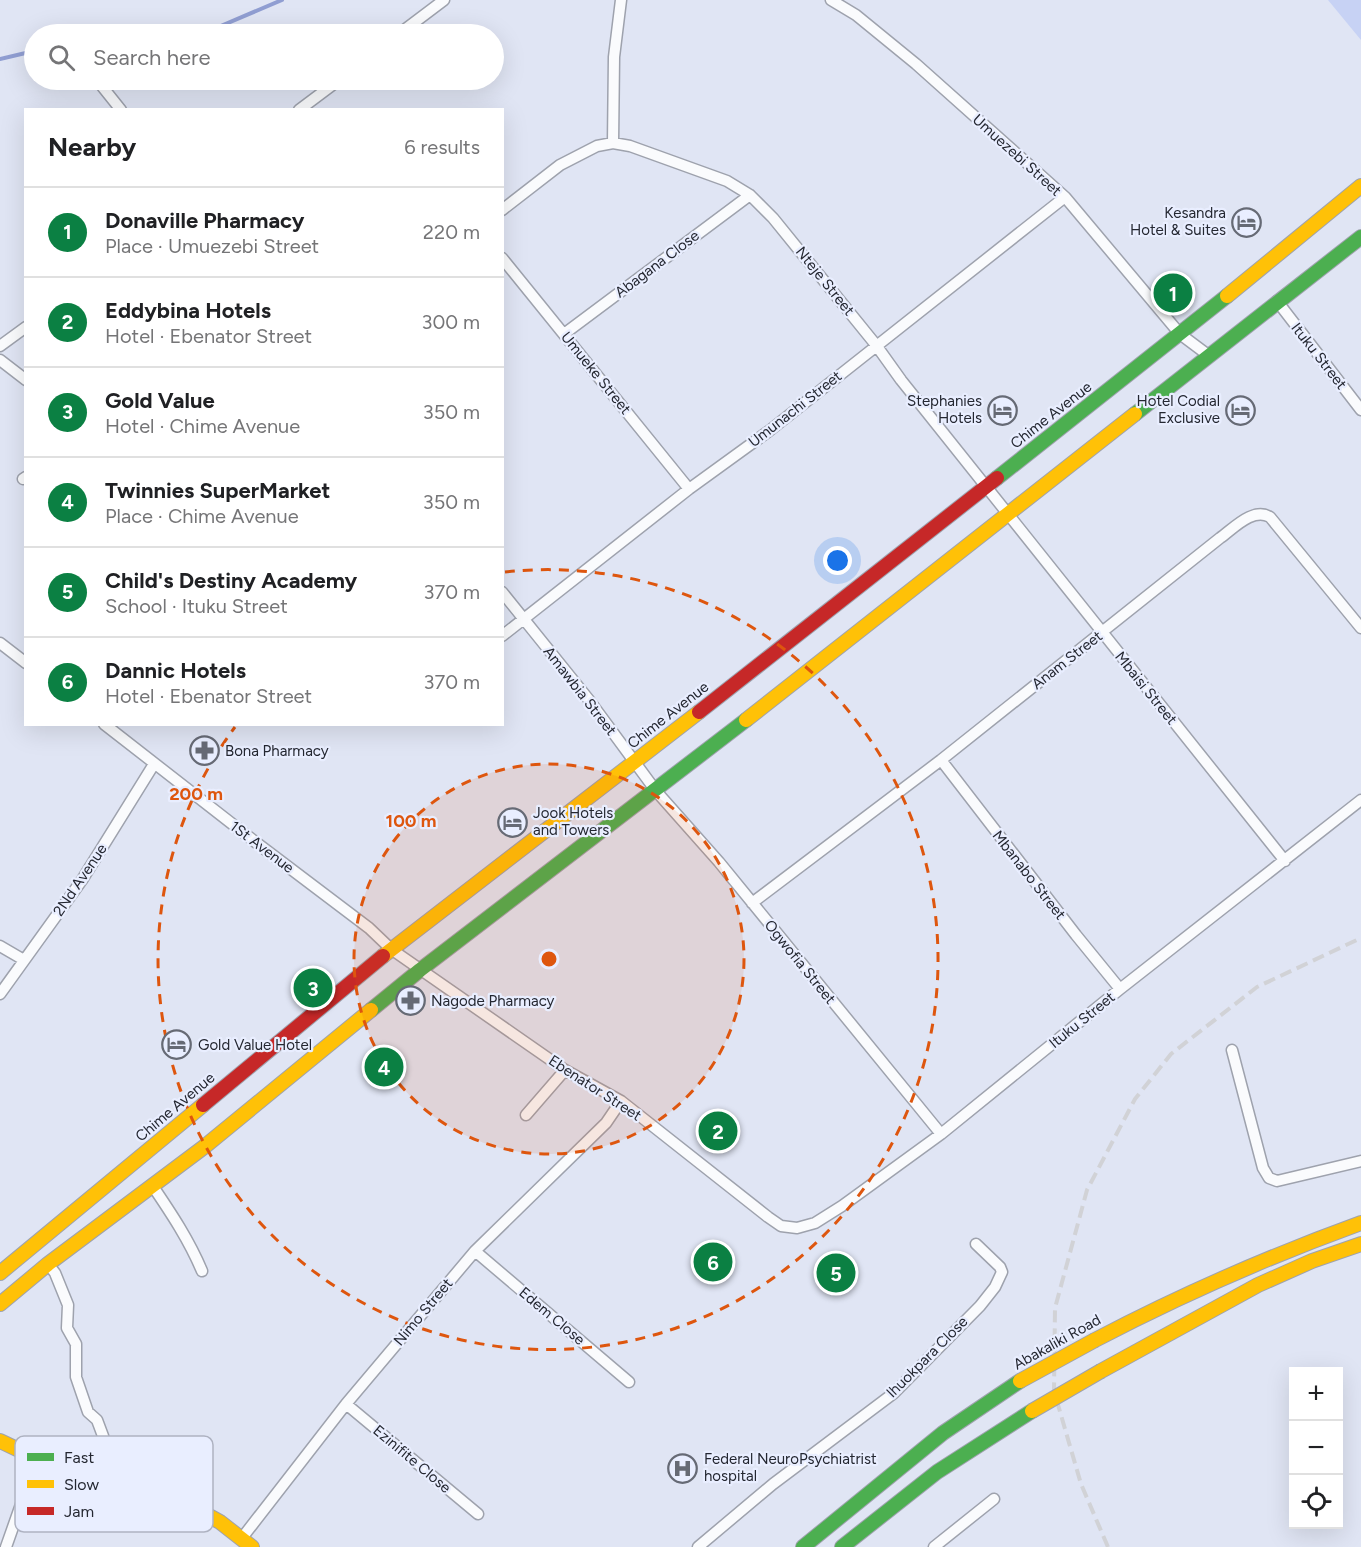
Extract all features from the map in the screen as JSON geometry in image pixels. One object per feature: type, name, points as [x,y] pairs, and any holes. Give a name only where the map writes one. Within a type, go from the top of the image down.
[{"type":"main road","name":"Chime Avenue","points":[[0,1273],[390,949],[634,763],[986,487],[1180,334],[1361,186]]},
{"type":"main road","points":[[0,1304],[48,1264],[204,1146],[420,970],[656,791],[1361,237]]},
{"type":"main road","name":"Abakaliki Road","points":[[803,1547],[943,1433],[1020,1381],[1137,1317],[1262,1260],[1361,1223]]},
{"type":"main road","points":[[842,1547],[937,1472],[1032,1411],[1258,1285],[1312,1261],[1361,1244]]},
{"type":"main road","points":[[0,1442],[15,1449]]},
{"type":"main road","points":[[213,1521],[247,1543]]},
{"type":"street","points":[[412,24],[444,0]]},
{"type":"street","points":[[504,208],[560,165],[588,150],[613,143],[614,57],[621,0]]},
{"type":"street","name":"Umuezebi Street","points":[[831,0],[856,15],[916,64],[1065,197],[1180,334],[1208,355]]},
{"type":"street","points":[[105,90],[119,108]]},
{"type":"street","points":[[302,108],[326,90]]},
{"type":"street","name":"Nteje Street","points":[[613,143],[630,146],[727,181],[750,195],[773,218],[876,345],[901,380],[1009,515]]},
{"type":"street","name":"Abagana Close","points":[[564,334],[750,195]]},
{"type":"street","name":"Umunachi Street","points":[[504,635],[1065,197]]},
{"type":"street","name":"Umueke Street","points":[[504,260],[688,489]]},
{"type":"street","name":"Ituku Street","points":[[1277,301],[1361,410]]},
{"type":"street","points":[[0,346],[24,328]]},
{"type":"street","points":[[0,360],[24,378]]},
{"type":"street","name":"Anam Street","points":[[752,903],[940,760],[1253,514],[1263,513],[1270,517],[1361,628]]},
{"type":"street","name":"Mbaisi Street","points":[[1009,515],[1285,861]]},
{"type":"street","name":"Amawbia Street","points":[[504,595],[589,700],[656,791]]},
{"type":"street","points":[[0,643],[24,661]]},
{"type":"street","name":"1St Avenue","points":[[106,726],[369,928],[390,949]]},
{"type":"street","name":"Mbanabo Street","points":[[940,760],[1120,989]]},
{"type":"street","name":"2Nd Avenue","points":[[0,994],[81,880],[154,764]]},
{"type":"street","name":"Ogwofia Street","points":[[656,791],[719,862],[941,1134]]},
{"type":"street","name":"Ituku Street","points":[[797,1228],[815,1223],[842,1206],[941,1134],[1120,989],[1361,800]]},
{"type":"street","points":[[0,946],[24,960]]},
{"type":"street","name":"Ebenator Street","points":[[390,949],[565,1070],[621,1101],[781,1226],[797,1228]]},
{"type":"street","points":[[1232,1050],[1263,1168],[1269,1178],[1277,1181],[1361,1161]]},
{"type":"street","points":[[526,1114],[565,1070]]},
{"type":"street","name":"Nimo Street","points":[[247,1543],[346,1404],[475,1251],[606,1123],[621,1101]]},
{"type":"street","points":[[152,1185],[177,1220],[202,1271]]},
{"type":"street","name":"Ihuokpara Close","points":[[698,1547],[772,1484],[894,1393],[980,1306],[995,1287],[1002,1272],[1000,1267],[976,1244]]},
{"type":"street","name":"Edem Close","points":[[475,1251],[629,1382]]},
{"type":"street","points":[[48,1264],[55,1273],[68,1305],[67,1328],[76,1344],[76,1377],[88,1412],[97,1420],[103,1436]]},
{"type":"street","name":"Ezinifite Close","points":[[346,1404],[478,1514]]},
{"type":"street","points":[[934,1547],[994,1498]]},
{"type":"street","points":[[6,1547],[15,1521]]},
{"type":"shaded area","points":[[1328,0],[1361,0],[1361,40]]},
{"type":"waterway","points":[[225,24],[282,0]]},
{"type":"waterway","points":[[0,59],[24,53]]},
{"type":"railway","points":[[1108,1547],[1081,1484],[1054,1391],[1055,1308],[1087,1190],[1135,1099],[1171,1054],[1257,987],[1361,938]]},
{"type":"traffic: fast","points":[[1135,414],[1361,237]]},
{"type":"traffic: fast","points":[[997,478],[1227,296]]},
{"type":"traffic: fast","points":[[371,1010],[746,720]]},
{"type":"traffic: fast","points":[[803,1547],[943,1433],[1020,1381]]},
{"type":"traffic: fast","points":[[842,1547],[937,1472],[1032,1411]]},
{"type":"traffic: slow","points":[[1227,296],[1361,186]]},
{"type":"traffic: slow","points":[[746,720],[1135,414]]},
{"type":"traffic: slow","points":[[383,956],[699,712]]},
{"type":"traffic: slow","points":[[0,1304],[48,1264],[204,1147],[371,1010]]},
{"type":"traffic: slow","points":[[0,1273],[203,1105]]},
{"type":"traffic: slow","points":[[1095,1340],[1226,1277],[1361,1223]]},
{"type":"traffic: slow","points":[[1101,1371],[1258,1285],[1312,1261],[1361,1244]]},
{"type":"traffic: slow","points":[[1020,1381],[1095,1340]]},
{"type":"traffic: slow","points":[[1032,1411],[1101,1371]]},
{"type":"traffic: slow","points":[[0,1441],[15,1448]]},
{"type":"traffic: slow","points":[[213,1518],[252,1547]]},
{"type":"traffic: jam","points":[[699,712],[997,478]]},
{"type":"traffic: jam","points":[[203,1105],[383,956]]},
{"type":"place","name":"Kesandra Hotel & Suites","points":[[1247,222]]},
{"type":"place","name":"Donaville Pharmacy","points":[[1173,293]]},
{"type":"place","name":"Stephanies Hotels","points":[[1003,410]]},
{"type":"place","name":"Hotel Codial Exclusive","points":[[1241,410]]},
{"type":"place","name":"Bona Pharmacy","points":[[204,751]]},
{"type":"place","name":"Jook Hotels and Towers","points":[[512,822]]},
{"type":"place","name":"Gold Value","points":[[313,988]]},
{"type":"place","name":"Nagode Pharmacy","points":[[410,1001]]},
{"type":"place","name":"Gold Value Hotel","points":[[177,1045]]},
{"type":"place","name":"Twinnies SuperMarket","points":[[384,1067]]},
{"type":"place","name":"Eddybina Hotels","points":[[718,1131]]},
{"type":"place","name":"Dannic Hotels","points":[[713,1262]]},
{"type":"place","name":"Child's Destiny Academy","points":[[836,1273]]},
{"type":"place","name":"Federal NeuroPsychiatrist hospital","points":[[683,1468]]}]
